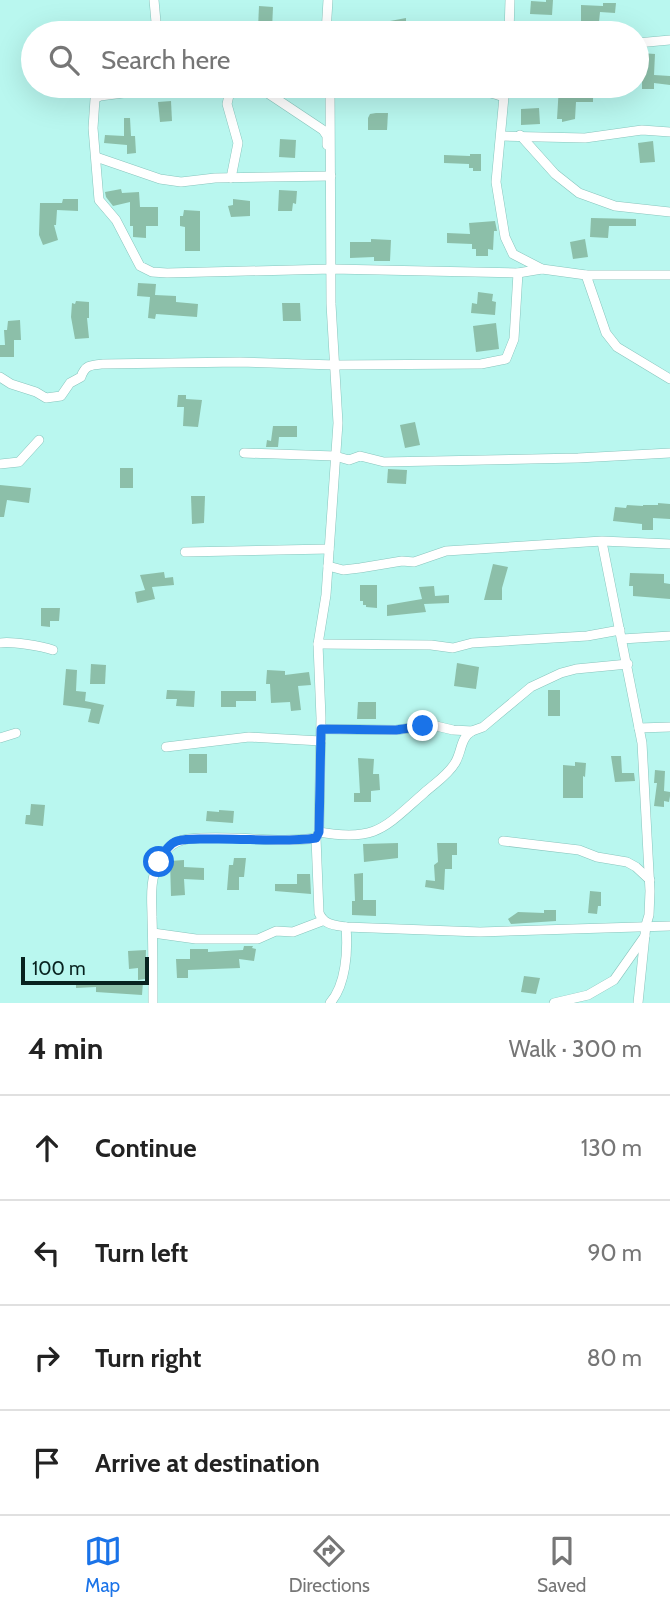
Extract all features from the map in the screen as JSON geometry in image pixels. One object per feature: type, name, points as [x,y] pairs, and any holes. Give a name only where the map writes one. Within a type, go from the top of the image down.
[{"type":"street","points":[[154,0],[156,21]]},
{"type":"street","points":[[327,21],[328,0]]},
{"type":"street","points":[[509,21],[510,0]]},
{"type":"street","points":[[649,42],[670,40]]},
{"type":"street","points":[[97,98],[93,128],[99,200],[116,220],[139,266],[152,272],[332,269],[519,273],[542,269],[586,275],[670,275]]},
{"type":"street","points":[[228,98],[227,104],[238,143],[231,178]]},
{"type":"street","points":[[274,98],[323,130],[327,136],[338,424],[326,595],[318,644],[321,729],[318,913],[322,921],[346,927],[480,932],[646,930],[670,926]]},
{"type":"street","points":[[328,176],[330,98]]},
{"type":"street","points":[[504,98],[496,182],[505,237],[513,254],[542,269]]},
{"type":"street","points":[[501,136],[585,138],[642,130],[670,132]]},
{"type":"street","points":[[520,135],[555,174],[579,192],[615,206],[670,212]]},
{"type":"street","points":[[96,157],[160,179],[181,182],[328,176]]},
{"type":"street","points":[[0,377],[11,384],[50,398],[61,396],[70,383],[81,377],[83,370],[89,365],[240,362],[335,365],[481,364],[506,359],[514,340],[519,273]]},
{"type":"street","points":[[586,275],[606,332],[617,347],[670,379]]},
{"type":"street","points":[[0,464],[19,462],[39,440]]},
{"type":"street","points":[[244,453],[335,456],[349,460],[360,456],[384,462],[578,458],[670,453]]},
{"type":"street","points":[[328,566],[343,570],[402,561],[414,562],[446,551],[602,542],[670,544]]},
{"type":"street","points":[[602,542],[639,728],[648,831],[649,915],[638,1003]]},
{"type":"street","points":[[186,552],[329,549]]},
{"type":"street","points":[[318,644],[431,645],[453,649],[472,643],[587,636],[670,636]]},
{"type":"street","points":[[0,643],[10,642],[53,650]]},
{"type":"street","points":[[153,1003],[152,883],[154,872],[164,853],[176,841],[252,838],[297,841],[318,835],[375,833],[411,806],[453,766],[466,735],[484,727],[531,688],[561,673],[576,669],[628,664]]},
{"type":"street","points":[[321,729],[396,730],[432,725],[472,731]]},
{"type":"street","points":[[639,728],[670,727]]},
{"type":"street","points":[[0,738],[16,733]]},
{"type":"street","points":[[166,747],[249,737],[321,741]]},
{"type":"street","points":[[503,841],[579,850],[628,862],[650,880]]},
{"type":"street","points":[[153,933],[196,939],[258,939],[276,931],[293,932],[322,921]]},
{"type":"street","points":[[330,1003],[338,994],[340,986],[348,947],[346,927]]},
{"type":"street","points":[[554,1003],[588,995],[614,980],[646,930]]},
{"type":"building","points":[[553,0],[552,15],[530,14],[531,1]]},
{"type":"building","points":[[603,3],[616,3],[615,13],[600,12],[599,21],[581,21],[581,5],[603,6]]},
{"type":"building","points":[[259,6],[273,7],[272,21],[258,21]]},
{"type":"building","points":[[649,54],[655,54],[654,75],[670,76],[670,85],[654,83],[654,89],[649,89]]},
{"type":"building","points":[[558,98],[593,98],[593,102],[576,102],[575,119],[562,122],[562,119],[557,119]]},
{"type":"building","points":[[171,101],[172,121],[160,122],[158,102]]},
{"type":"building","points":[[539,108],[540,124],[521,125],[521,109]]},
{"type":"building","points":[[388,113],[387,130],[368,130],[368,118],[370,114]]},
{"type":"building","points":[[124,118],[130,118],[136,153],[127,154],[127,145],[104,143],[105,135],[124,136]]},
{"type":"building","points":[[280,139],[296,140],[295,158],[279,157]]},
{"type":"building","points":[[653,141],[655,162],[640,163],[638,143]]},
{"type":"building","points":[[481,154],[481,171],[473,171],[469,164],[444,163],[444,155]]},
{"type":"building","points":[[121,189],[122,193],[139,192],[140,207],[158,207],[158,226],[146,226],[146,238],[133,237],[130,202],[113,206],[106,197],[105,192]]},
{"type":"building","points":[[279,190],[297,191],[296,204],[293,203],[292,211],[278,211]]},
{"type":"building","points":[[63,199],[78,199],[78,211],[57,210],[54,225],[58,240],[43,245],[39,235],[40,203],[62,203]]},
{"type":"building","points":[[233,199],[250,201],[250,216],[231,217],[228,206],[233,205]]},
{"type":"building","points":[[184,210],[200,211],[200,251],[185,251],[185,227],[180,226],[180,216],[183,216]]},
{"type":"building","points":[[591,218],[636,219],[636,226],[609,226],[608,238],[590,237]]},
{"type":"building","points":[[495,221],[497,231],[494,231],[493,250],[488,249],[488,256],[476,256],[476,249],[472,249],[472,244],[447,243],[447,233],[470,234],[469,223]]},
{"type":"building","points":[[371,239],[391,240],[390,261],[374,261],[374,257],[350,258],[350,242],[371,242]]},
{"type":"building","points":[[585,239],[588,257],[573,259],[570,242]]},
{"type":"building","points":[[138,283],[156,284],[155,295],[176,296],[176,302],[198,304],[197,317],[156,314],[155,319],[148,318],[150,297],[137,296]]},
{"type":"building","points":[[478,292],[493,294],[492,301],[496,302],[495,315],[471,313],[472,303],[477,304]]},
{"type":"building","points":[[76,301],[89,302],[89,338],[75,339],[71,317],[72,303],[75,304]]},
{"type":"building","points":[[282,303],[300,303],[301,321],[283,321]]},
{"type":"building","points":[[20,320],[21,340],[14,340],[14,357],[0,357],[0,345],[5,345],[4,330],[7,330],[8,321]]},
{"type":"building","points":[[496,323],[499,349],[476,352],[473,326]]},
{"type":"building","points":[[178,395],[186,395],[186,399],[202,400],[198,427],[183,426],[184,407],[177,407]]},
{"type":"building","points":[[415,422],[420,445],[405,448],[400,425]]},
{"type":"building","points":[[273,426],[297,426],[297,437],[279,437],[278,447],[266,447],[267,440],[271,441]]},
{"type":"building","points":[[120,468],[133,468],[133,488],[120,488]]},
{"type":"building","points":[[388,469],[407,470],[406,484],[387,483]]},
{"type":"building","points":[[0,485],[31,488],[29,503],[7,500],[4,517],[0,517]]},
{"type":"building","points":[[191,496],[205,496],[204,523],[192,524]]},
{"type":"building","points":[[670,504],[670,519],[653,518],[653,530],[642,530],[642,524],[613,521],[615,507]]},
{"type":"building","points":[[493,564],[508,567],[502,588],[502,600],[484,600]]},
{"type":"building","points":[[164,572],[165,578],[173,577],[174,585],[152,587],[155,599],[137,603],[135,592],[145,590],[140,575]]},
{"type":"building","points":[[630,573],[664,574],[664,583],[670,584],[670,599],[633,596],[633,586],[629,586]]},
{"type":"building","points":[[360,585],[377,585],[377,608],[366,607],[363,601],[360,601]]},
{"type":"building","points":[[434,586],[435,596],[449,595],[449,603],[424,604],[426,612],[387,616],[387,605],[422,599],[419,587]]},
{"type":"building","points":[[41,608],[60,608],[59,621],[50,621],[50,627],[41,626]]},
{"type":"building","points":[[457,663],[479,667],[476,689],[454,686]]},
{"type":"building","points":[[91,664],[106,665],[105,684],[90,684]]},
{"type":"building","points":[[66,669],[77,670],[76,691],[86,692],[85,701],[104,705],[99,724],[88,722],[91,709],[63,705]]},
{"type":"building","points":[[267,670],[285,671],[285,675],[309,672],[311,685],[298,686],[301,710],[291,711],[290,702],[271,703],[270,684],[266,684]]},
{"type":"building","points":[[167,690],[195,691],[194,707],[176,706],[177,699],[166,699]]},
{"type":"building","points":[[548,690],[560,690],[560,716],[548,716]]},
{"type":"building","points":[[221,691],[256,691],[256,701],[236,701],[236,707],[221,707]]},
{"type":"building","points":[[358,702],[376,702],[376,719],[357,719]]},
{"type":"building","points":[[189,754],[207,754],[207,773],[189,773]]},
{"type":"building","points":[[611,756],[621,756],[622,773],[634,773],[635,781],[615,782]]},
{"type":"building","points":[[358,758],[374,759],[373,774],[379,774],[380,790],[371,791],[371,802],[354,802],[354,793],[360,793]]},
{"type":"building","points":[[575,762],[586,763],[583,798],[563,798],[563,765],[575,766]]},
{"type":"building","points":[[655,770],[665,771],[664,791],[670,792],[670,796],[669,802],[664,801],[664,807],[654,806],[657,783],[654,783]]},
{"type":"building","points":[[31,804],[45,805],[43,826],[25,824],[26,815],[30,815]]},
{"type":"building","points":[[207,811],[234,811],[233,823],[206,821]]},
{"type":"building","points":[[398,843],[398,858],[364,862],[363,844]]},
{"type":"building","points":[[437,843],[457,843],[457,855],[452,855],[452,869],[445,869],[444,890],[425,887],[426,880],[435,881]]},
{"type":"building","points":[[234,858],[246,858],[244,877],[239,877],[239,890],[227,890],[229,865],[233,865]]},
{"type":"building","points":[[184,860],[184,867],[204,868],[204,880],[184,879],[185,895],[171,896],[170,861]]},
{"type":"building","points":[[363,873],[363,900],[376,900],[376,916],[352,915],[352,901],[355,901],[354,874]]},
{"type":"building","points":[[297,874],[310,874],[311,894],[275,891],[275,884],[297,884]]},
{"type":"building","points":[[590,891],[601,892],[601,906],[598,906],[597,914],[588,913]]},
{"type":"building","points":[[544,910],[556,910],[556,921],[511,924],[508,919],[518,912],[544,913]]},
{"type":"building","points":[[244,946],[253,946],[252,948],[256,949],[254,961],[239,959],[240,968],[188,970],[188,978],[177,978],[176,959],[190,959],[190,949],[208,949],[208,952],[243,950]]},
{"type":"building","points":[[146,950],[145,979],[138,980],[138,968],[129,969],[128,951]]},
{"type":"building","points":[[524,976],[540,978],[536,994],[521,992]]},
{"type":"building","points":[[76,981],[143,982],[142,995],[96,992],[96,987],[76,988]]},
{"type":"route","points":[[159,862],[170,845],[189,839],[252,838],[297,841],[316,838],[319,832],[321,729],[396,730],[423,726]]}]
